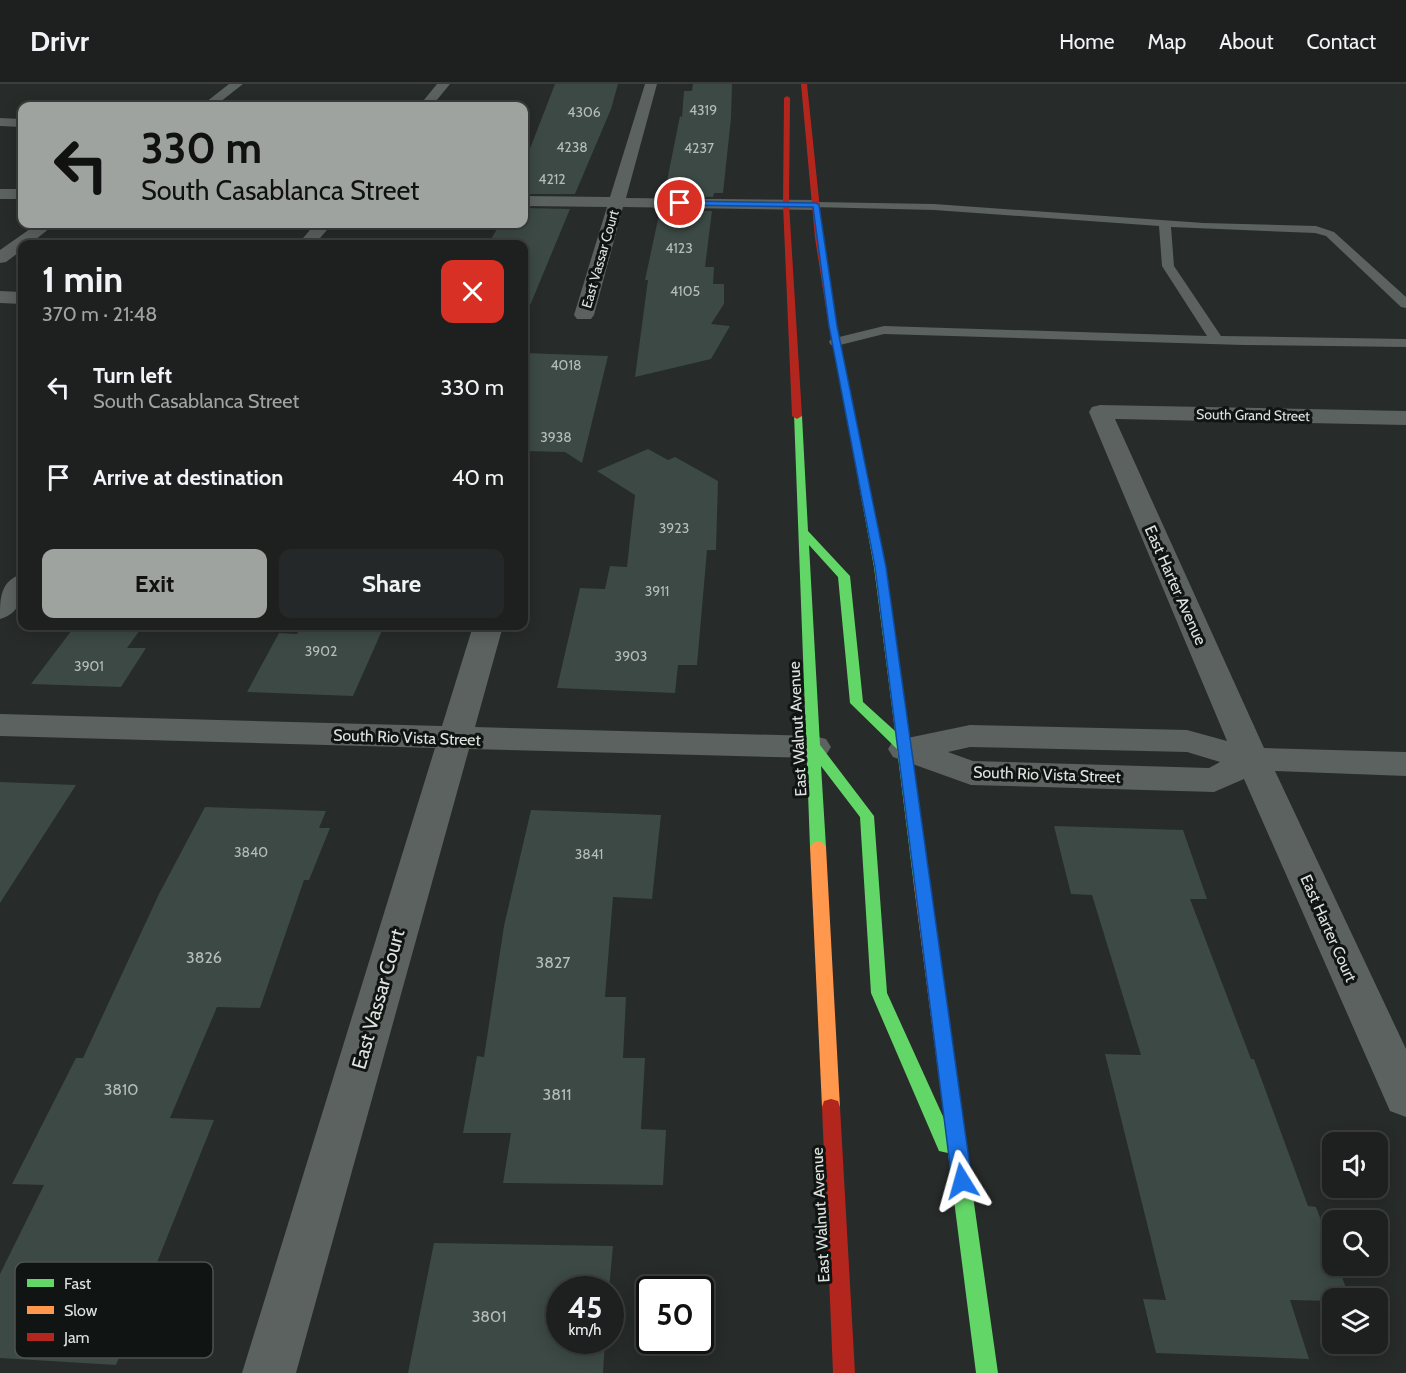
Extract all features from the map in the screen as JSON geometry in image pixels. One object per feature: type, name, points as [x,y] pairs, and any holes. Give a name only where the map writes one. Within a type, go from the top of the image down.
[{"type":"main road","name":"East Walnut Avenue","points":[[787,84],[786,204],[798,344],[802,531],[844,1373]]},
{"type":"main road","points":[[804,84],[831,343],[880,567],[987,1373]]},
{"type":"main road","points":[[802,531],[844,576],[857,703],[905,749]]},
{"type":"main road","points":[[814,747],[867,816],[879,993],[962,1181]]},
{"type":"street","points":[[212,102],[237,84]]},
{"type":"street","points":[[428,102],[444,84]]},
{"type":"street","name":"East Vassar Court","points":[[584,315],[651,84]]},
{"type":"street","points":[[0,122],[18,123]]},
{"type":"street","points":[[0,194],[18,194]]},
{"type":"street","points":[[528,201],[816,205]]},
{"type":"street","points":[[25,240],[41,228]]},
{"type":"street","points":[[310,240],[320,228]]},
{"type":"street","points":[[0,258],[18,245]]},
{"type":"street","points":[[0,297],[18,298]]},
{"type":"street","name":"South Grand Street","points":[[1100,412],[1406,418]]},
{"type":"street","name":"East Harter Avenue","points":[[1100,412],[1252,759]]},
{"type":"street","points":[[0,610],[18,588]]},
{"type":"street","name":"East Vassar Court","points":[[269,1373],[487,630]]},
{"type":"street","name":"South Rio Vista Street","points":[[0,725],[814,747]]},
{"type":"street","name":"South Rio Vista Street","points":[[905,749],[971,773],[1214,780],[1252,759]]},
{"type":"street","points":[[1252,759],[1406,764]]},
{"type":"street","name":"East Harter Court","points":[[1252,759],[1406,1097]]},
{"type":"lane","points":[[816,205],[934,207],[1165,223],[1302,229],[1330,234],[1406,304]]},
{"type":"lane","points":[[1165,223],[1168,266],[1217,340]]},
{"type":"lane","points":[[831,343],[884,330],[1406,343]]},
{"type":"building","points":[[555,84],[618,84],[611,109],[575,194],[528,194],[528,154]]},
{"type":"building","points":[[693,84],[732,84],[731,118],[723,193],[714,193],[713,197],[664,196],[680,116],[682,117],[684,91],[692,91]]},
{"type":"building","points":[[528,208],[570,209],[528,310],[528,240],[490,240],[498,228],[528,228]]},
{"type":"building","points":[[660,210],[712,211],[705,267],[714,267],[713,284],[724,284],[724,304],[711,324],[730,326],[711,359],[635,377],[648,280],[645,280]]},
{"type":"building","points":[[528,353],[608,356],[582,463],[565,452],[528,451]]},
{"type":"building","points":[[648,449],[668,460],[675,457],[718,481],[716,550],[707,550],[697,665],[678,665],[675,693],[557,688],[580,588],[605,589],[610,566],[627,567],[635,495],[597,471]]},
{"type":"building","points":[[72,630],[140,630],[127,648],[146,648],[121,687],[31,684]]},
{"type":"building","points":[[300,630],[382,630],[353,696],[247,692],[279,633],[297,634]]},
{"type":"building","points":[[0,782],[76,785],[0,903]]},
{"type":"building","points":[[205,807],[326,811],[319,828],[330,828],[309,880],[304,880],[260,1008],[217,1007],[170,1118],[214,1120],[157,1262],[15,1262],[15,1358],[119,1358],[116,1365],[0,1358],[0,1274],[44,1185],[12,1184],[76,1058],[83,1058],[159,894]]},
{"type":"building","points":[[531,810],[661,815],[652,899],[613,897],[605,997],[626,997],[623,1058],[645,1058],[641,1129],[666,1130],[663,1185],[503,1183],[511,1133],[463,1133],[477,1056],[484,1057],[504,926]]},
{"type":"building","points":[[1054,826],[1183,830],[1207,899],[1190,899],[1251,1059],[1254,1059],[1308,1206],[1316,1207],[1322,1223],[1322,1276],[1342,1276],[1346,1288],[1322,1288],[1322,1301],[1290,1300],[1309,1359],[1156,1353],[1143,1299],[1166,1300],[1105,1054],[1141,1055],[1092,895],[1071,894]]},
{"type":"building","points":[[434,1243],[613,1246],[610,1276],[546,1276],[546,1354],[604,1354],[603,1373],[408,1373]]},
{"type":"traffic: fast","points":[[833,328],[880,567],[922,886]]},
{"type":"traffic: fast","points":[[797,416],[818,847]]},
{"type":"traffic: fast","points":[[802,531],[844,576],[857,703],[905,749]]},
{"type":"traffic: fast","points":[[814,747],[867,816],[879,993],[946,1145]]},
{"type":"traffic: fast","points":[[954,1125],[987,1373]]},
{"type":"traffic: slow","points":[[818,847],[831,1107]]},
{"type":"traffic: slow","points":[[922,886],[954,1125]]},
{"type":"traffic: jam","points":[[804,84],[819,238],[833,328]]},
{"type":"traffic: jam","points":[[787,98],[786,204],[797,416]]},
{"type":"traffic: jam","points":[[831,1107],[844,1373]]},
{"type":"route","points":[[680,203],[816,205],[833,326],[880,567],[962,1181]]}]
